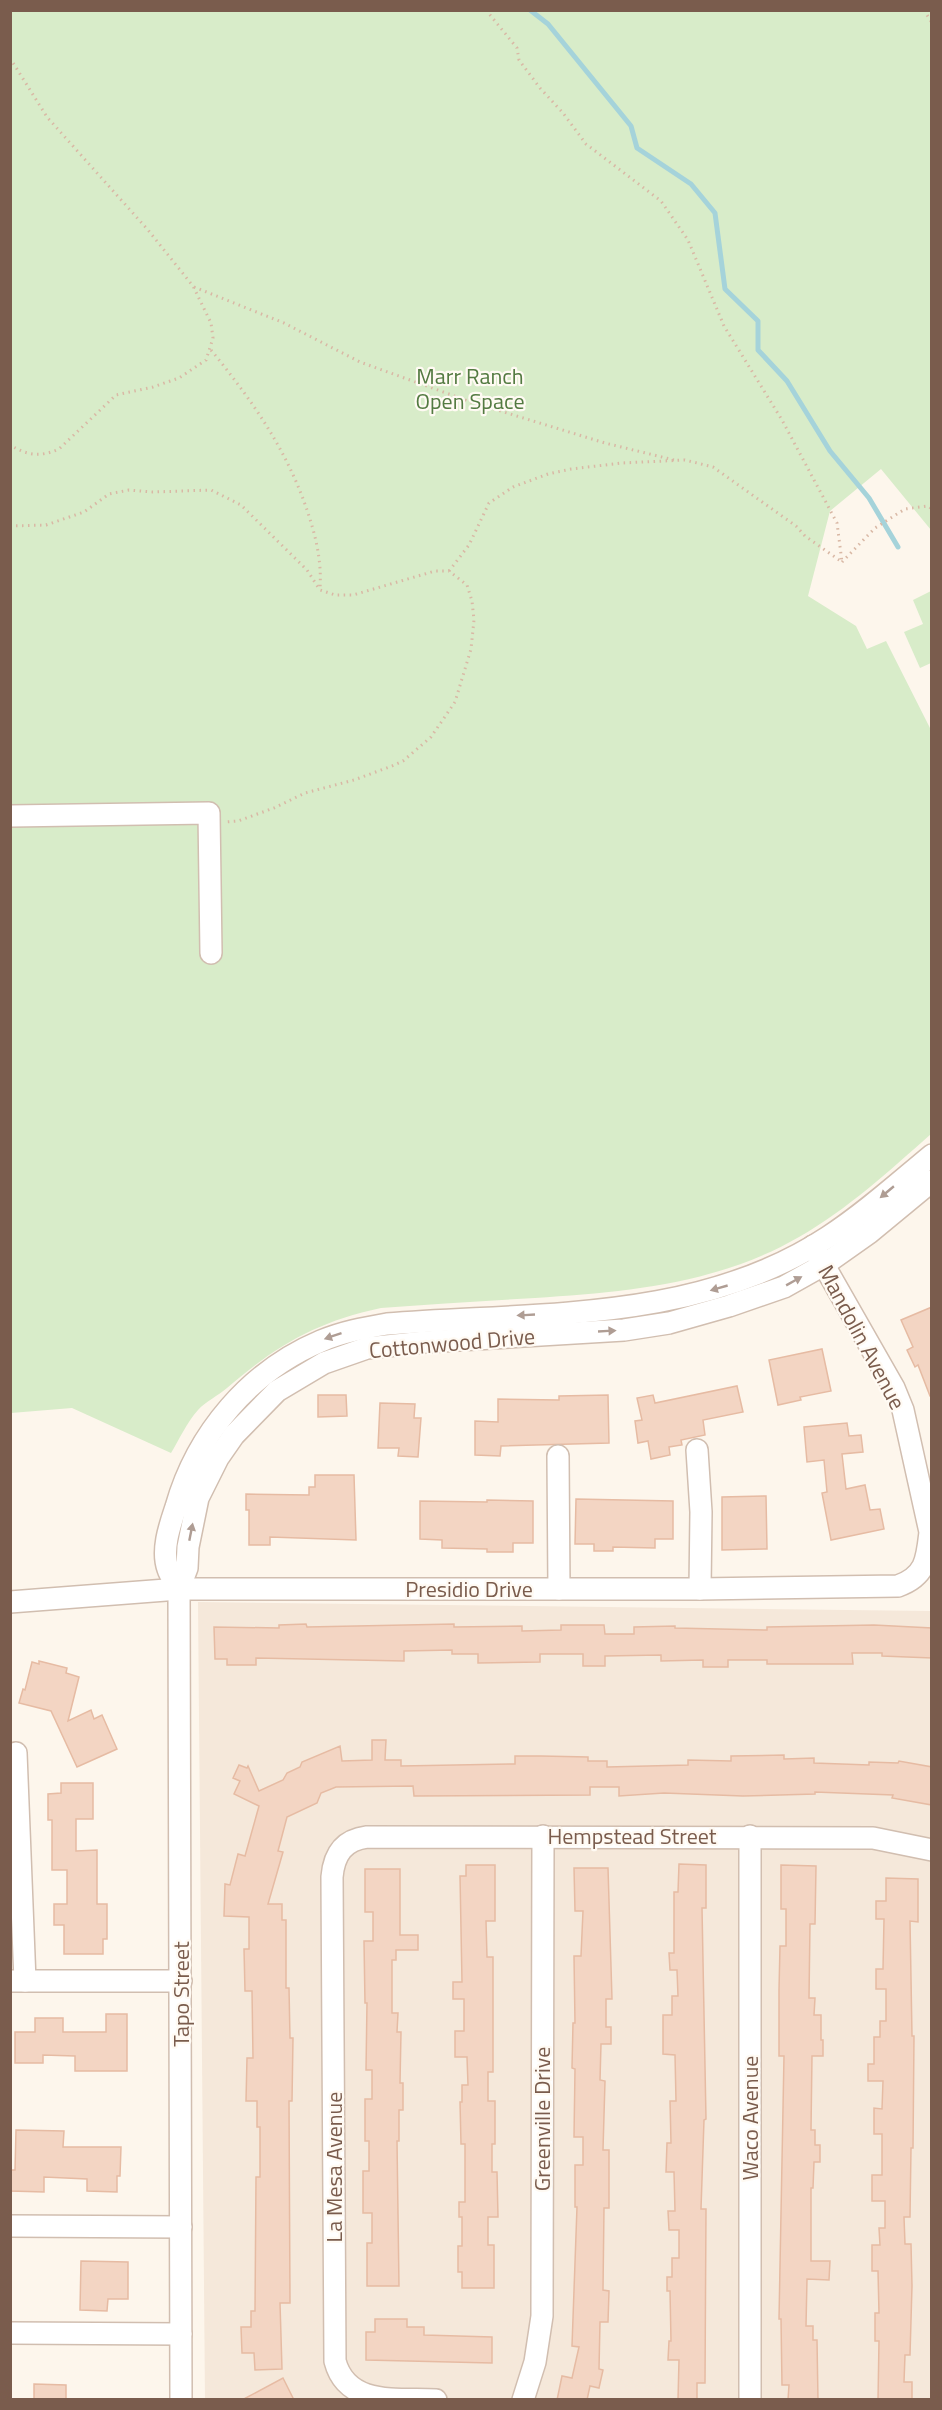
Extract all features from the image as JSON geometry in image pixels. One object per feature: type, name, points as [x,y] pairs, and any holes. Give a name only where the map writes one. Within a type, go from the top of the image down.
[{"type":"street","points":[[10,816],[209,813],[211,953]]},
{"type":"street","name":"Cottonwood Drive","points":[[179,1589],[168,1569],[166,1550],[176,1505],[190,1466],[207,1435],[227,1410],[268,1371],[293,1355],[321,1341],[353,1330],[387,1324],[614,1309],[669,1301],[731,1285],[813,1246],[873,1204],[932,1155]]},
{"type":"street","name":"Cottonwood Drive","points":[[179,1589],[187,1568],[188,1546],[198,1498],[218,1458],[234,1435],[277,1391],[324,1363],[367,1348],[425,1342],[624,1330],[669,1323],[729,1306],[784,1287],[825,1264],[869,1233],[932,1181]]},
{"type":"street","name":"Mandolin Avenue","points":[[813,1246],[894,1388],[903,1410],[930,1532],[928,1552],[922,1570]]},
{"type":"street","points":[[697,1450],[701,1512],[700,1589]]},
{"type":"street","points":[[558,1456],[559,1589]]},
{"type":"street","name":"Presidio Drive","points":[[10,1602],[179,1589],[700,1589],[898,1586],[911,1581],[922,1570]]},
{"type":"street","name":"Tapo Street","points":[[179,1589],[181,2400]]},
{"type":"street","points":[[16,1753],[18,1981],[181,1981]]},
{"type":"street","name":"Greenville Drive","points":[[523,2400],[535,2362],[542,2316],[543,1836]]},
{"type":"street","name":"Waco Avenue","points":[[750,1836],[750,2400]]},
{"type":"street","name":"Hempstead Street","points":[[338,1854],[345,1844],[367,1837],[873,1838],[932,1850]]},
{"type":"street","name":"La Mesa Avenue","points":[[338,1854],[333,1865],[332,1877],[335,2361],[348,2386],[368,2397],[436,2400]]},
{"type":"street","points":[[10,2226],[181,2227]]},
{"type":"street","points":[[10,2333],[181,2334]]},
{"type":"path","points":[[486,10],[518,48],[519,60],[586,144],[661,201],[688,240],[724,326],[782,420],[837,523],[842,562]]},
{"type":"path","points":[[924,10],[932,23]]},
{"type":"path","points":[[10,57],[47,117],[148,230],[193,286],[211,323],[213,338],[206,360],[179,378],[153,387],[116,395],[59,448],[36,456],[10,445]]},
{"type":"path","points":[[193,286],[284,323],[371,366],[483,405],[605,443],[674,460]]},
{"type":"path","points":[[211,350],[261,416],[280,446],[298,483],[314,531],[321,572],[320,590]]},
{"type":"path","points":[[449,571],[469,545],[489,503],[513,488],[548,474],[571,469],[674,460],[685,460],[713,467],[842,562]]},
{"type":"path","points":[[10,526],[46,525],[84,512],[109,494],[129,490],[153,492],[211,490],[241,505],[307,570],[320,590],[335,595],[353,595],[435,571],[449,571],[467,585],[472,601],[471,649],[455,702],[431,737],[404,761],[392,766],[354,780],[305,793],[274,808],[238,821],[209,825]]},
{"type":"path","points":[[842,562],[875,528],[905,508],[928,506],[932,508]]},
{"type":"shaded area","points":[[198,1602],[931,1611],[931,2399],[205,2399]]},
{"type":"green space","name":"Marr Ranch Open Space","points":[[11,11],[931,11],[931,530],[881,469],[830,511],[808,596],[856,626],[867,649],[886,641],[931,730],[931,1134],[868,1189],[817,1226],[768,1253],[736,1266],[671,1283],[569,1296],[381,1308],[337,1320],[281,1347],[205,1404],[190,1420],[171,1453],[72,1408],[11,1413]]},
{"type":"green space","points":[[931,591],[931,663],[920,668],[904,632],[923,624],[913,600]]},
{"type":"building","points":[[932,1307],[932,1396],[930,1396],[918,1365],[915,1367],[907,1350],[913,1347],[901,1320]]},
{"type":"building","points":[[822,1349],[831,1391],[800,1397],[801,1400],[778,1405],[769,1360]]},
{"type":"building","points":[[737,1386],[743,1412],[703,1420],[705,1435],[681,1440],[682,1445],[669,1447],[670,1455],[651,1459],[648,1441],[638,1443],[635,1421],[642,1420],[637,1398],[653,1395],[655,1403]]},
{"type":"building","points":[[318,1395],[346,1395],[347,1416],[318,1417]]},
{"type":"building","points":[[608,1395],[609,1443],[501,1446],[500,1456],[475,1455],[475,1421],[498,1422],[498,1399],[559,1400],[559,1396]]},
{"type":"building","points":[[380,1403],[415,1404],[414,1418],[421,1418],[418,1457],[398,1456],[399,1448],[378,1448]]},
{"type":"building","points":[[847,1423],[849,1436],[861,1435],[863,1452],[842,1454],[846,1489],[865,1485],[870,1510],[880,1509],[884,1529],[831,1540],[822,1493],[827,1492],[824,1460],[807,1462],[804,1427]]},
{"type":"building","points":[[315,1475],[354,1475],[356,1540],[270,1537],[270,1545],[249,1545],[249,1510],[246,1510],[246,1494],[309,1495],[309,1487],[315,1487]]},
{"type":"building","points":[[766,1496],[767,1549],[722,1550],[722,1497]]},
{"type":"building","points":[[576,1499],[673,1501],[673,1539],[655,1539],[655,1548],[613,1547],[613,1551],[594,1551],[594,1544],[575,1544]]},
{"type":"building","points":[[487,1500],[533,1501],[533,1543],[513,1543],[513,1552],[487,1552],[487,1549],[442,1548],[442,1540],[420,1539],[420,1501],[487,1502]]},
{"type":"building","points":[[306,1624],[307,1627],[454,1624],[454,1627],[522,1626],[522,1631],[561,1630],[561,1625],[604,1625],[605,1634],[634,1634],[634,1627],[675,1626],[675,1628],[767,1630],[767,1627],[874,1625],[932,1628],[932,1658],[882,1656],[882,1653],[852,1653],[853,1664],[767,1664],[767,1660],[728,1660],[728,1667],[703,1667],[703,1660],[661,1661],[661,1655],[605,1656],[605,1666],[583,1666],[583,1654],[540,1654],[540,1662],[478,1663],[478,1654],[452,1654],[452,1650],[404,1651],[404,1661],[256,1658],[256,1665],[227,1665],[227,1659],[215,1659],[214,1627],[279,1628],[279,1625]]},
{"type":"building","points":[[39,1661],[67,1668],[66,1673],[79,1677],[68,1721],[91,1710],[94,1719],[102,1715],[117,1749],[77,1767],[51,1711],[19,1703],[32,1662],[39,1664]]},
{"type":"building","points":[[372,1740],[386,1740],[385,1760],[401,1760],[401,1766],[515,1764],[515,1756],[588,1757],[588,1761],[607,1761],[607,1767],[688,1765],[688,1760],[731,1761],[731,1756],[784,1755],[784,1759],[814,1758],[814,1763],[869,1765],[869,1762],[898,1763],[899,1761],[932,1767],[932,1805],[892,1798],[893,1795],[815,1792],[815,1794],[743,1796],[664,1793],[619,1796],[619,1787],[590,1787],[590,1795],[414,1796],[413,1786],[336,1787],[321,1793],[317,1803],[287,1817],[278,1851],[283,1852],[268,1904],[282,1904],[282,1920],[286,1920],[286,1988],[289,1988],[290,2038],[293,2038],[292,2101],[289,2101],[290,2303],[280,2303],[282,2369],[255,2370],[254,2353],[242,2353],[241,2327],[251,2327],[251,2311],[255,2311],[256,2177],[260,2177],[260,2127],[257,2127],[257,2101],[246,2101],[247,2058],[253,2058],[252,1991],[245,1991],[244,1949],[249,1949],[249,1917],[224,1916],[225,1884],[230,1885],[238,1854],[245,1856],[259,1806],[234,1794],[240,1781],[233,1778],[239,1765],[247,1768],[248,1766],[259,1791],[283,1780],[287,1773],[300,1767],[302,1762],[340,1746],[342,1761],[372,1760]]},
{"type":"building","points":[[61,1783],[93,1783],[93,1819],[76,1819],[76,1851],[97,1850],[97,1904],[107,1904],[107,1939],[103,1939],[103,1954],[64,1954],[64,1925],[54,1925],[54,1904],[67,1904],[67,1870],[52,1870],[52,1820],[48,1820],[48,1794],[61,1793]]},
{"type":"building","points":[[679,1864],[706,1865],[706,1908],[702,1908],[706,2119],[704,2120],[701,2209],[706,2209],[705,2383],[697,2383],[697,2400],[678,2400],[679,2360],[668,2360],[669,2341],[671,2341],[670,2291],[667,2291],[667,2277],[672,2277],[672,2258],[679,2258],[679,2230],[669,2230],[668,2211],[675,2211],[674,2172],[666,2172],[667,2143],[671,2143],[670,2101],[676,2101],[675,2055],[663,2054],[663,2015],[672,2015],[672,1996],[678,1996],[677,1970],[670,1970],[669,1953],[674,1953],[674,1892],[678,1892]]},
{"type":"building","points":[[466,1865],[495,1865],[495,1921],[486,1921],[487,1957],[493,1957],[493,2072],[488,2072],[488,2101],[495,2101],[495,2144],[492,2144],[492,2172],[497,2172],[498,2217],[488,2217],[488,2245],[494,2245],[494,2288],[462,2288],[462,2272],[458,2272],[458,2246],[462,2246],[462,2217],[459,2217],[459,2202],[465,2202],[465,2144],[461,2144],[460,2102],[462,2102],[462,2085],[468,2085],[467,2057],[455,2057],[455,2031],[464,2031],[464,1999],[453,1999],[453,1982],[462,1982],[460,1876],[466,1876]]},
{"type":"building","points":[[781,1865],[816,1866],[815,1924],[810,1924],[809,1998],[815,1998],[814,2015],[821,2015],[823,2056],[812,2056],[811,2130],[815,2130],[815,2145],[820,2145],[820,2162],[814,2162],[813,2188],[811,2188],[811,2261],[830,2261],[829,2280],[807,2279],[806,2326],[813,2326],[813,2340],[817,2340],[818,2400],[788,2400],[789,2385],[782,2385],[781,2319],[779,2319],[784,2056],[779,2056],[779,1990],[780,1946],[786,1946],[786,1909],[781,1909]]},
{"type":"building","points":[[574,1868],[608,1868],[612,1999],[606,1999],[606,2027],[611,2027],[611,2044],[601,2044],[600,2080],[605,2081],[603,2150],[609,2150],[609,2208],[604,2208],[603,2290],[609,2291],[608,2322],[600,2322],[599,2369],[603,2370],[599,2388],[590,2386],[587,2400],[557,2400],[562,2376],[572,2378],[579,2347],[572,2346],[577,2207],[575,2207],[575,2165],[583,2165],[583,2137],[574,2137],[575,2069],[572,2068],[573,2023],[575,2023],[574,1956],[581,1956],[583,1911],[575,1911]]},
{"type":"building","points":[[365,1869],[400,1869],[400,1935],[418,1935],[418,1950],[396,1950],[396,1960],[392,1960],[392,2013],[398,2013],[397,2032],[401,2032],[400,2083],[403,2083],[403,2110],[399,2110],[399,2141],[397,2141],[399,2286],[367,2286],[367,2243],[372,2243],[372,2213],[363,2213],[363,2171],[369,2171],[369,2141],[365,2141],[365,2099],[372,2099],[372,2070],[366,2070],[367,2003],[365,2003],[364,1941],[373,1941],[373,1912],[365,1912]]},
{"type":"building","points":[[886,1878],[918,1879],[918,1922],[910,1921],[912,2036],[914,2036],[913,2148],[911,2148],[910,2217],[904,2217],[905,2244],[911,2244],[912,2286],[910,2355],[905,2355],[904,2382],[912,2382],[912,2400],[878,2400],[879,2341],[875,2341],[875,2313],[879,2313],[878,2271],[872,2271],[872,2245],[880,2245],[879,2228],[885,2228],[885,2201],[872,2201],[872,2175],[882,2175],[882,2134],[874,2134],[874,2108],[882,2109],[883,2081],[868,2081],[868,2064],[874,2064],[874,2037],[880,2037],[880,2021],[886,2021],[886,1989],[876,1989],[876,1969],[883,1969],[884,1919],[876,1919],[876,1901],[886,1901]]},
{"type":"building","points":[[106,2014],[127,2014],[127,2071],[75,2071],[75,2056],[43,2055],[43,2063],[15,2063],[15,2032],[35,2032],[35,2018],[63,2018],[63,2032],[106,2032]]},
{"type":"building","points":[[16,2130],[64,2131],[63,2147],[121,2147],[117,2192],[87,2191],[87,2179],[44,2177],[44,2192],[10,2191],[10,2170],[15,2170]]},
{"type":"building","points":[[81,2261],[128,2262],[128,2299],[108,2299],[107,2311],[80,2310]]},
{"type":"building","points":[[375,2319],[407,2319],[407,2327],[424,2327],[424,2335],[492,2337],[492,2363],[366,2360],[366,2332],[375,2332]]},
{"type":"building","points":[[283,2378],[294,2400],[242,2400]]},
{"type":"building","points":[[34,2384],[66,2385],[66,2400],[34,2400]]},
{"type":"waterway","points":[[530,10],[548,24],[631,126],[637,148],[691,184],[715,213],[725,289],[758,321],[758,350],[787,381],[830,451],[869,498],[898,547]]}]
